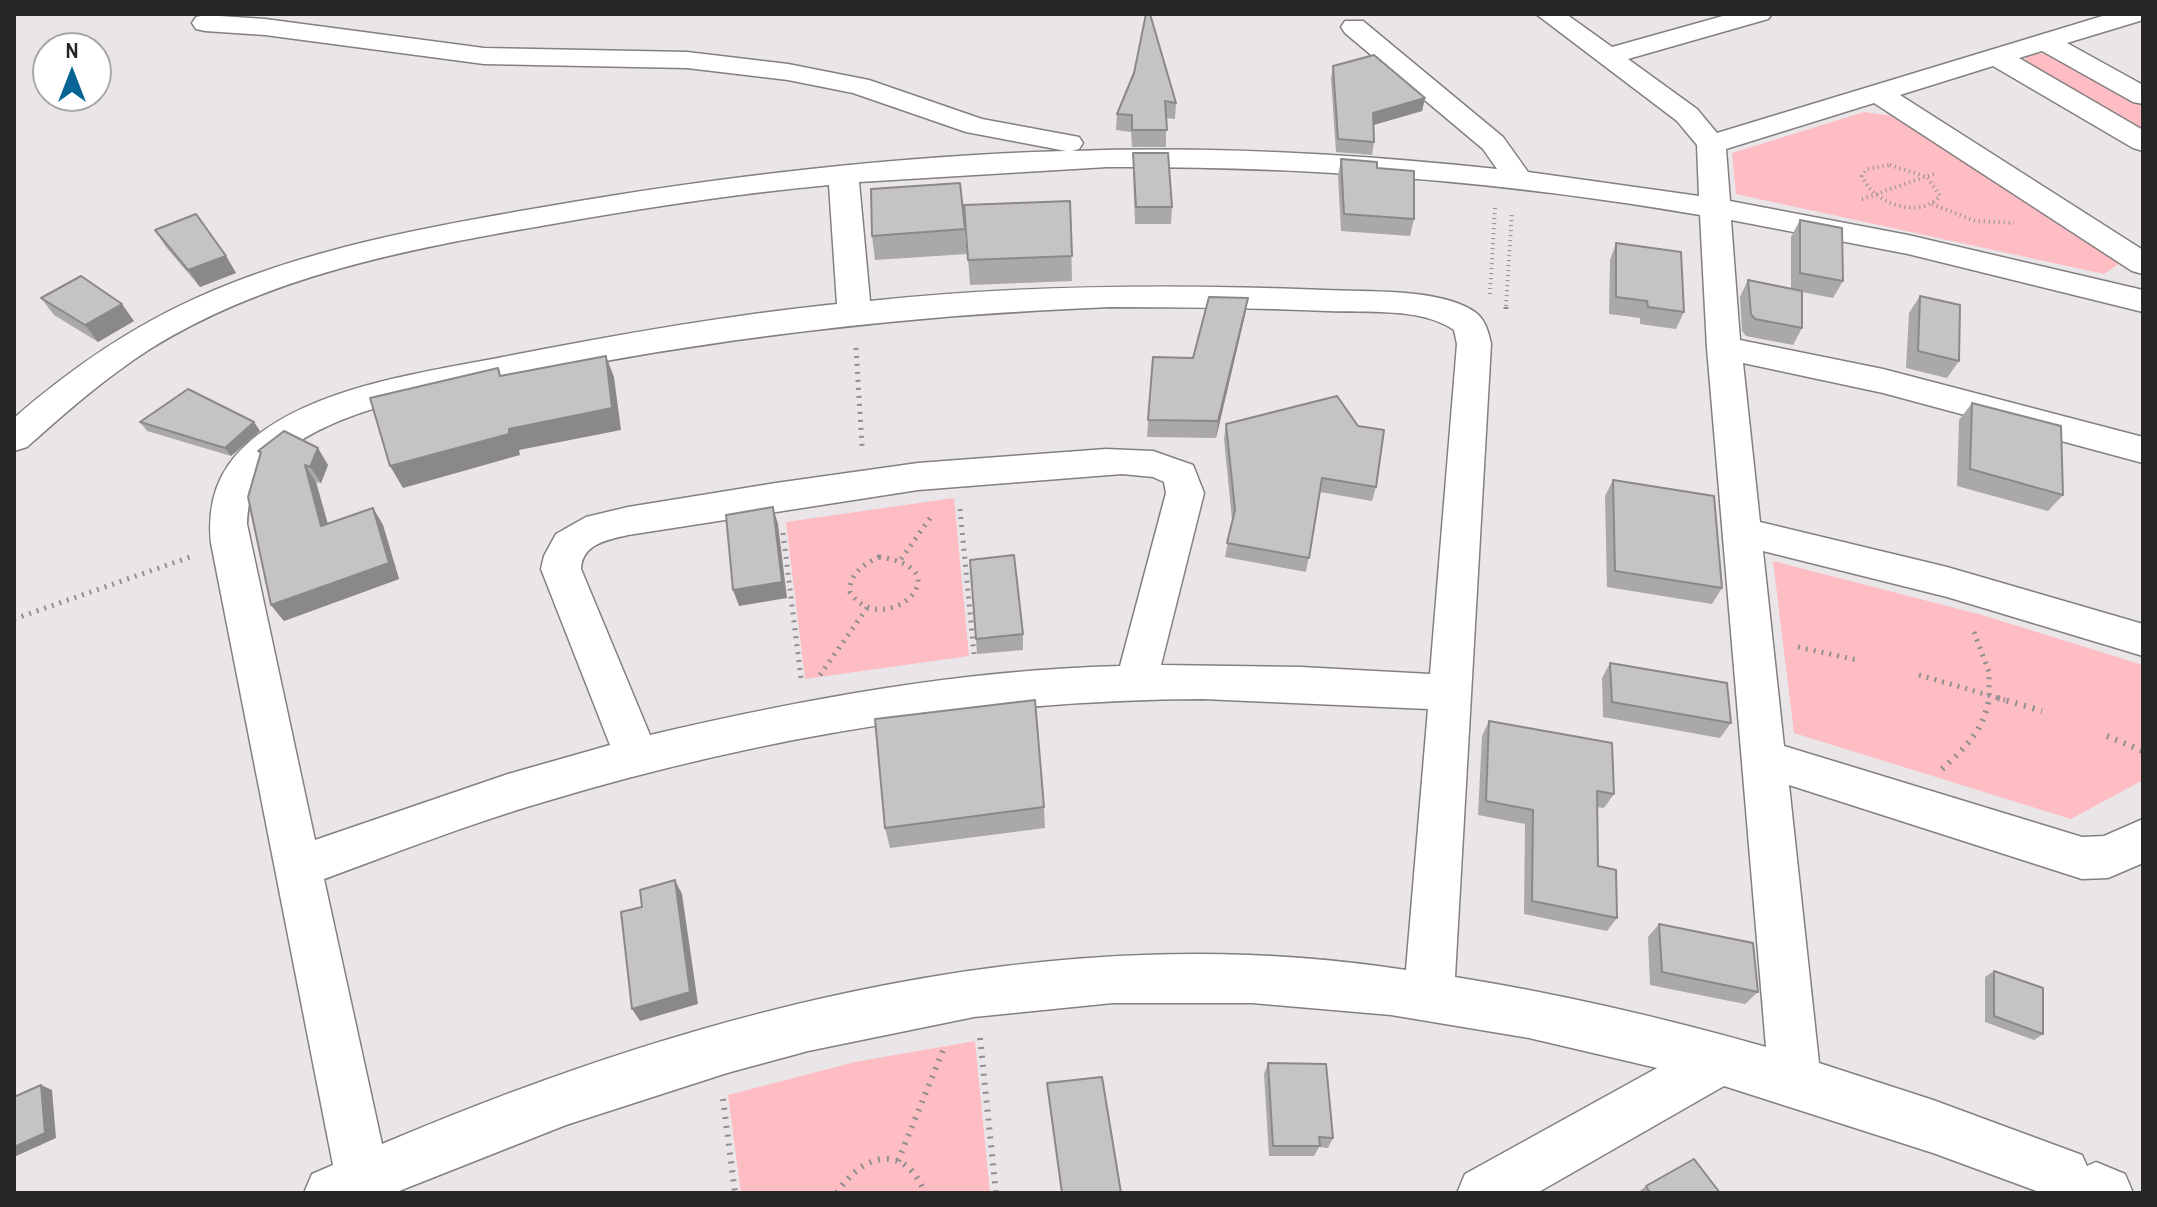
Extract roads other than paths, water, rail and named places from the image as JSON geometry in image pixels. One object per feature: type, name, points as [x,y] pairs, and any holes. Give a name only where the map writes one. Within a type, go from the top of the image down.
[{"type":"street","points":[[1549,14],[1687,115],[1711,144],[1724,348],[1795,1080]]},
{"type":"street","points":[[1607,57],[1759,14]]},
{"type":"street","points":[[1711,144],[2136,14]]},
{"type":"street","points":[[205,23],[265,27],[484,56],[687,60],[788,72],[859,86],[998,132],[1180,158]]},
{"type":"street","points":[[1354,27],[1493,143],[1509,162],[1506,187]]},
{"type":"street","points":[[2045,42],[2143,96]]},
{"type":"street","points":[[1997,57],[2143,142]]},
{"type":"street","points":[[1878,93],[2143,264]]},
{"type":"street","points":[[14,438],[71,387],[143,337],[208,303],[270,279],[373,250],[545,216],[843,173],[941,165],[1180,158],[1349,164],[1506,187],[1714,209],[1986,262],[2143,301]]},
{"type":"street","points":[[843,173],[854,311]]},
{"type":"street","points":[[1429,997],[1474,344],[1470,326],[1461,319],[1431,309],[1285,298],[1155,297],[1031,299],[854,311],[704,330],[576,353],[409,389],[316,418],[267,448],[239,478],[227,507],[230,543],[298,867],[354,1188],[578,1095],[717,1050],[851,1015],[971,994],[1113,980],[1195,978],[1335,986],[1429,997],[1612,1033],[1795,1080],[1912,1118],[2089,1185]]},
{"type":"street","points":[[1724,348],[1883,381],[2143,450]]},
{"type":"street","points":[[637,757],[561,569],[561,558],[578,537],[593,531],[864,483],[1127,463],[1169,467],[1180,474],[1185,493],[1136,683]]},
{"type":"street","points":[[1743,532],[1947,582],[2143,640]]},
{"type":"street","points":[[298,867],[506,795],[804,709],[1136,683],[1307,684],[1448,693]]},
{"type":"street","points":[[1765,759],[2082,858],[2108,857],[2143,840]]},
{"type":"street","points":[[1484,1193],[1721,1060]]}]
